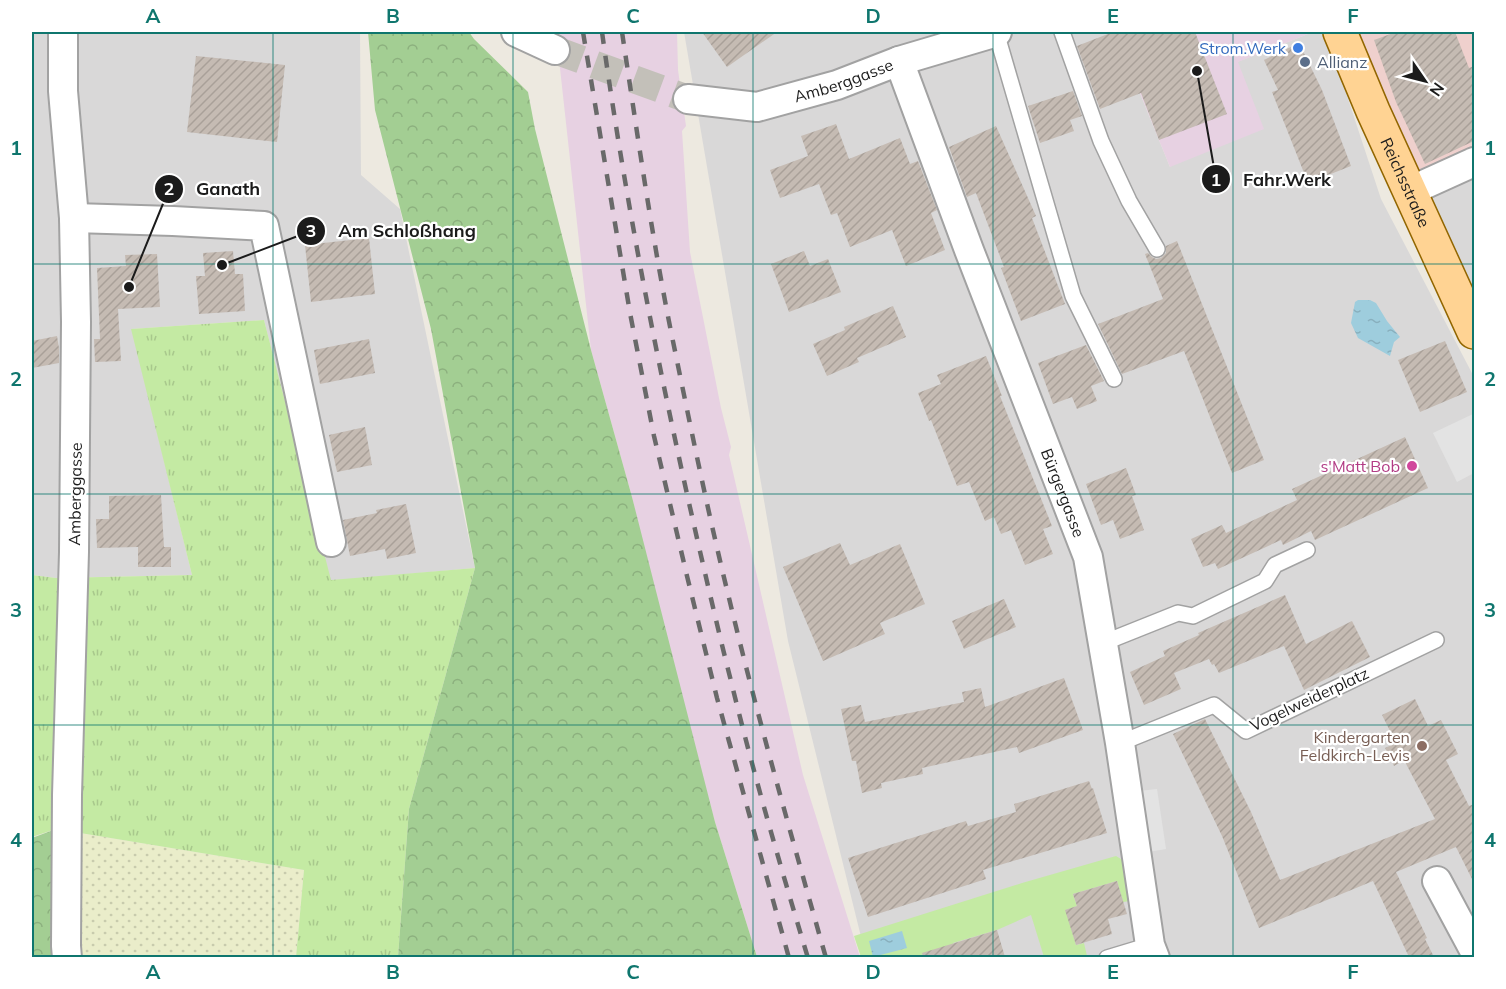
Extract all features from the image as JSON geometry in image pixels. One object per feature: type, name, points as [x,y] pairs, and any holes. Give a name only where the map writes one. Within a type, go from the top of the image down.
[{"type":"main road","name":"Reichsstraße","points":[[1340,32],[1373,111],[1474,332]]},
{"type":"street","name":"Amberggasse","points":[[63,32],[63,91],[74,219],[76,333],[74,552],[67,795],[67,957]]},
{"type":"street","points":[[516,32],[555,50]]},
{"type":"street","name":"Amberggasse","points":[[688,99],[757,107],[837,86],[899,61],[997,32]]},
{"type":"street","name":"Bürgergasse","points":[[899,61],[969,250],[1088,557],[1152,951]]},
{"type":"street","points":[[1410,191],[1474,162]]},
{"type":"street","points":[[74,219],[264,226],[331,542]]},
{"type":"street","points":[[1437,881],[1474,950]]},
{"type":"lane","points":[[997,32],[1074,296],[1114,379]]},
{"type":"lane","points":[[1062,32],[1101,141],[1129,201],[1156,249]]},
{"type":"lane","points":[[1103,643],[1179,613],[1193,616],[1265,581],[1275,565],[1307,550]]},
{"type":"lane","name":"Vogelweiderplatz","points":[[1120,743],[1214,705],[1246,731],[1436,640]]},
{"type":"lane","name":"Bürgergasse","points":[[1107,957],[1152,951]]},
{"type":"shaded area","points":[[32,32],[360,32],[361,175],[400,209],[475,568],[330,581],[264,320],[132,329],[192,575],[56,578],[32,575]]},
{"type":"shaded area","points":[[556,32],[677,32],[678,70],[686,126],[682,131],[690,252],[731,447],[729,455],[803,775],[860,957],[757,957],[715,822],[658,611],[632,497],[591,350]]},
{"type":"shaded area","points":[[684,32],[1115,32],[1170,167],[1237,62],[1313,32],[1326,32],[1381,199],[1474,377],[1474,957],[866,957],[788,641]]},
{"type":"shaded area","points":[[1115,32],[1313,32],[1238,62],[1264,129],[1170,167]]},
{"type":"shaded area","points":[[1357,32],[1474,32],[1474,146],[1415,177]]},
{"type":"shaded area","points":[[1474,146],[1474,316],[1415,177]]},
{"type":"shaded area","name":"s'Matt Bob","points":[[1473,414],[1474,473],[1457,482],[1433,433]]},
{"type":"shaded area","points":[[1157,789],[1166,849],[1148,852],[1139,791]]},
{"type":"green space","points":[[368,32],[469,32],[528,92],[535,129],[591,350],[632,497],[715,822],[757,957],[398,957],[409,809],[475,568],[431,329],[375,110]]},
{"type":"green space","points":[[264,320],[331,580],[475,568],[409,809],[398,957],[296,957],[304,870],[56,829],[32,837],[32,575],[56,578],[192,575],[131,329]]},
{"type":"green space","points":[[56,829],[304,870],[296,957],[58,957]]},
{"type":"green space","points":[[56,829],[58,957],[32,957],[32,838]]},
{"type":"green space","points":[[1116,856],[1125,863],[1130,901],[1123,902],[1117,881],[1073,894],[1077,906],[1066,910],[1076,945],[1084,943],[1087,956],[1044,957],[1031,915],[997,930],[953,943],[957,957],[861,957],[854,936]]},
{"type":"water","points":[[1370,300],[1376,303],[1400,337],[1394,342],[1390,356],[1358,338],[1351,323],[1355,302]]},
{"type":"water","points":[[902,931],[907,948],[873,957],[869,941]]},
{"type":"building","points":[[702,32],[777,32],[727,67]]},
{"type":"building","points":[[1113,32],[1195,32],[1227,114],[1159,140],[1141,93],[1100,109],[1077,46]]},
{"type":"building","points":[[1396,32],[1455,32],[1469,68],[1474,66],[1474,141],[1425,164],[1396,102],[1374,40]]},
{"type":"building","points":[[1299,43],[1322,90],[1351,166],[1308,183],[1272,92],[1278,90],[1264,60]]},
{"type":"building","points":[[196,56],[285,65],[277,142],[187,132]]},
{"type":"building","points":[[1073,91],[1082,116],[1070,120],[1074,131],[1040,143],[1028,106]]},
{"type":"building","points":[[836,124],[849,159],[900,138],[910,164],[918,161],[937,210],[931,213],[945,250],[906,266],[892,230],[850,247],[837,213],[831,215],[819,184],[780,198],[770,170],[808,156],[801,136]]},
{"type":"building","points":[[996,126],[1036,216],[1032,218],[1065,304],[1021,321],[1001,268],[1004,267],[976,193],[967,197],[949,147]]},
{"type":"building","points":[[369,238],[375,294],[311,302],[305,245]]},
{"type":"building","points":[[1177,241],[1264,460],[1232,473],[1184,351],[1122,374],[1098,324],[1163,299],[1145,254],[1148,253],[1156,259],[1161,258],[1166,253],[1166,246]]},
{"type":"building","points":[[233,251],[235,274],[243,274],[245,311],[199,314],[196,276],[205,276],[203,253]]},
{"type":"building","points":[[804,251],[810,266],[828,259],[841,292],[789,312],[771,264]]},
{"type":"building","points":[[157,254],[160,307],[118,309],[121,361],[95,362],[94,339],[100,339],[97,268],[126,266],[125,255]]},
{"type":"building","points":[[893,306],[906,337],[857,358],[859,362],[827,376],[813,344],[845,330],[844,327]]},
{"type":"building","points":[[57,336],[59,363],[32,368],[32,341]]},
{"type":"building","points":[[369,339],[375,373],[320,384],[314,350]]},
{"type":"building","points":[[1445,341],[1467,392],[1420,412],[1398,360]]},
{"type":"building","points":[[1086,345],[1104,381],[1091,386],[1097,401],[1077,409],[1072,397],[1053,404],[1038,363]]},
{"type":"building","points":[[986,356],[1052,526],[1043,529],[1053,554],[1025,565],[1011,530],[1001,534],[994,517],[985,521],[969,482],[957,486],[918,393],[941,384],[937,375]]},
{"type":"building","points":[[365,427],[372,465],[337,472],[329,435]]},
{"type":"building","points":[[1405,437],[1428,488],[1315,540],[1311,531],[1283,545],[1281,540],[1218,569],[1215,563],[1203,567],[1191,539],[1222,525],[1226,533],[1297,500],[1292,489]]},
{"type":"building","points":[[1126,468],[1136,495],[1132,496],[1144,530],[1120,539],[1113,520],[1101,525],[1086,484]]},
{"type":"building","points":[[161,495],[164,547],[171,547],[171,567],[138,567],[138,547],[97,548],[96,519],[109,519],[109,496]]},
{"type":"building","points":[[406,504],[416,553],[387,559],[385,549],[350,556],[343,520]]},
{"type":"building","points":[[840,543],[850,565],[900,544],[925,604],[880,623],[885,634],[823,661],[783,567]]},
{"type":"building","points":[[1285,595],[1306,644],[1352,621],[1370,657],[1304,690],[1284,646],[1219,673],[1209,659],[1174,673],[1181,689],[1144,705],[1130,672],[1165,656],[1163,651],[1199,635],[1198,633]]},
{"type":"building","points":[[1004,599],[1016,627],[964,649],[952,621]]},
{"type":"building","points":[[1064,678],[1083,730],[1019,753],[1017,747],[922,768],[923,774],[881,783],[882,788],[862,793],[856,761],[852,761],[841,709],[861,705],[865,722],[964,702],[962,692],[981,688],[985,707]]},
{"type":"building","points":[[1415,699],[1428,726],[1441,720],[1458,754],[1446,760],[1469,806],[1474,804],[1474,883],[1456,847],[1396,872],[1434,957],[1409,957],[1373,881],[1259,928],[1222,836],[1173,734],[1205,719],[1251,812],[1280,880],[1435,819],[1404,760],[1394,766],[1385,748],[1396,743],[1382,715]]},
{"type":"building","points":[[1089,781],[1107,833],[983,870],[986,879],[868,917],[848,858],[966,821],[968,826],[1016,812],[1014,804]]},
{"type":"building","points":[[1117,881],[1127,914],[1108,919],[1112,934],[1076,945],[1065,910],[1077,906],[1073,894]]},
{"type":"building","points":[[997,930],[1005,957],[923,957],[922,953]]},
{"type":"tunnel","points":[[555,50],[688,99]]},
{"type":"railway","points":[[583,32],[630,313],[654,436],[717,698],[789,958]]},
{"type":"railway","points":[[602,32],[633,226],[657,355],[685,483],[748,748],[808,958]]},
{"type":"railway","points":[[622,32],[660,272],[708,506],[752,688],[826,958]]},
{"type":"place","name":"Strom.Werk","points":[[1298,48]]},
{"type":"place","name":"Allianz","points":[[1305,62]]},
{"type":"place","name":"Fahr.Werk","points":[[1197,71]]},
{"type":"place","name":"Am Schloßhang","points":[[222,265]]},
{"type":"place","name":"Ganath","points":[[129,287]]},
{"type":"place","name":"s'Matt Bob","points":[[1412,466]]},
{"type":"place","name":"Kindergarten Feldkirch-Levis","points":[[1422,746]]}]
